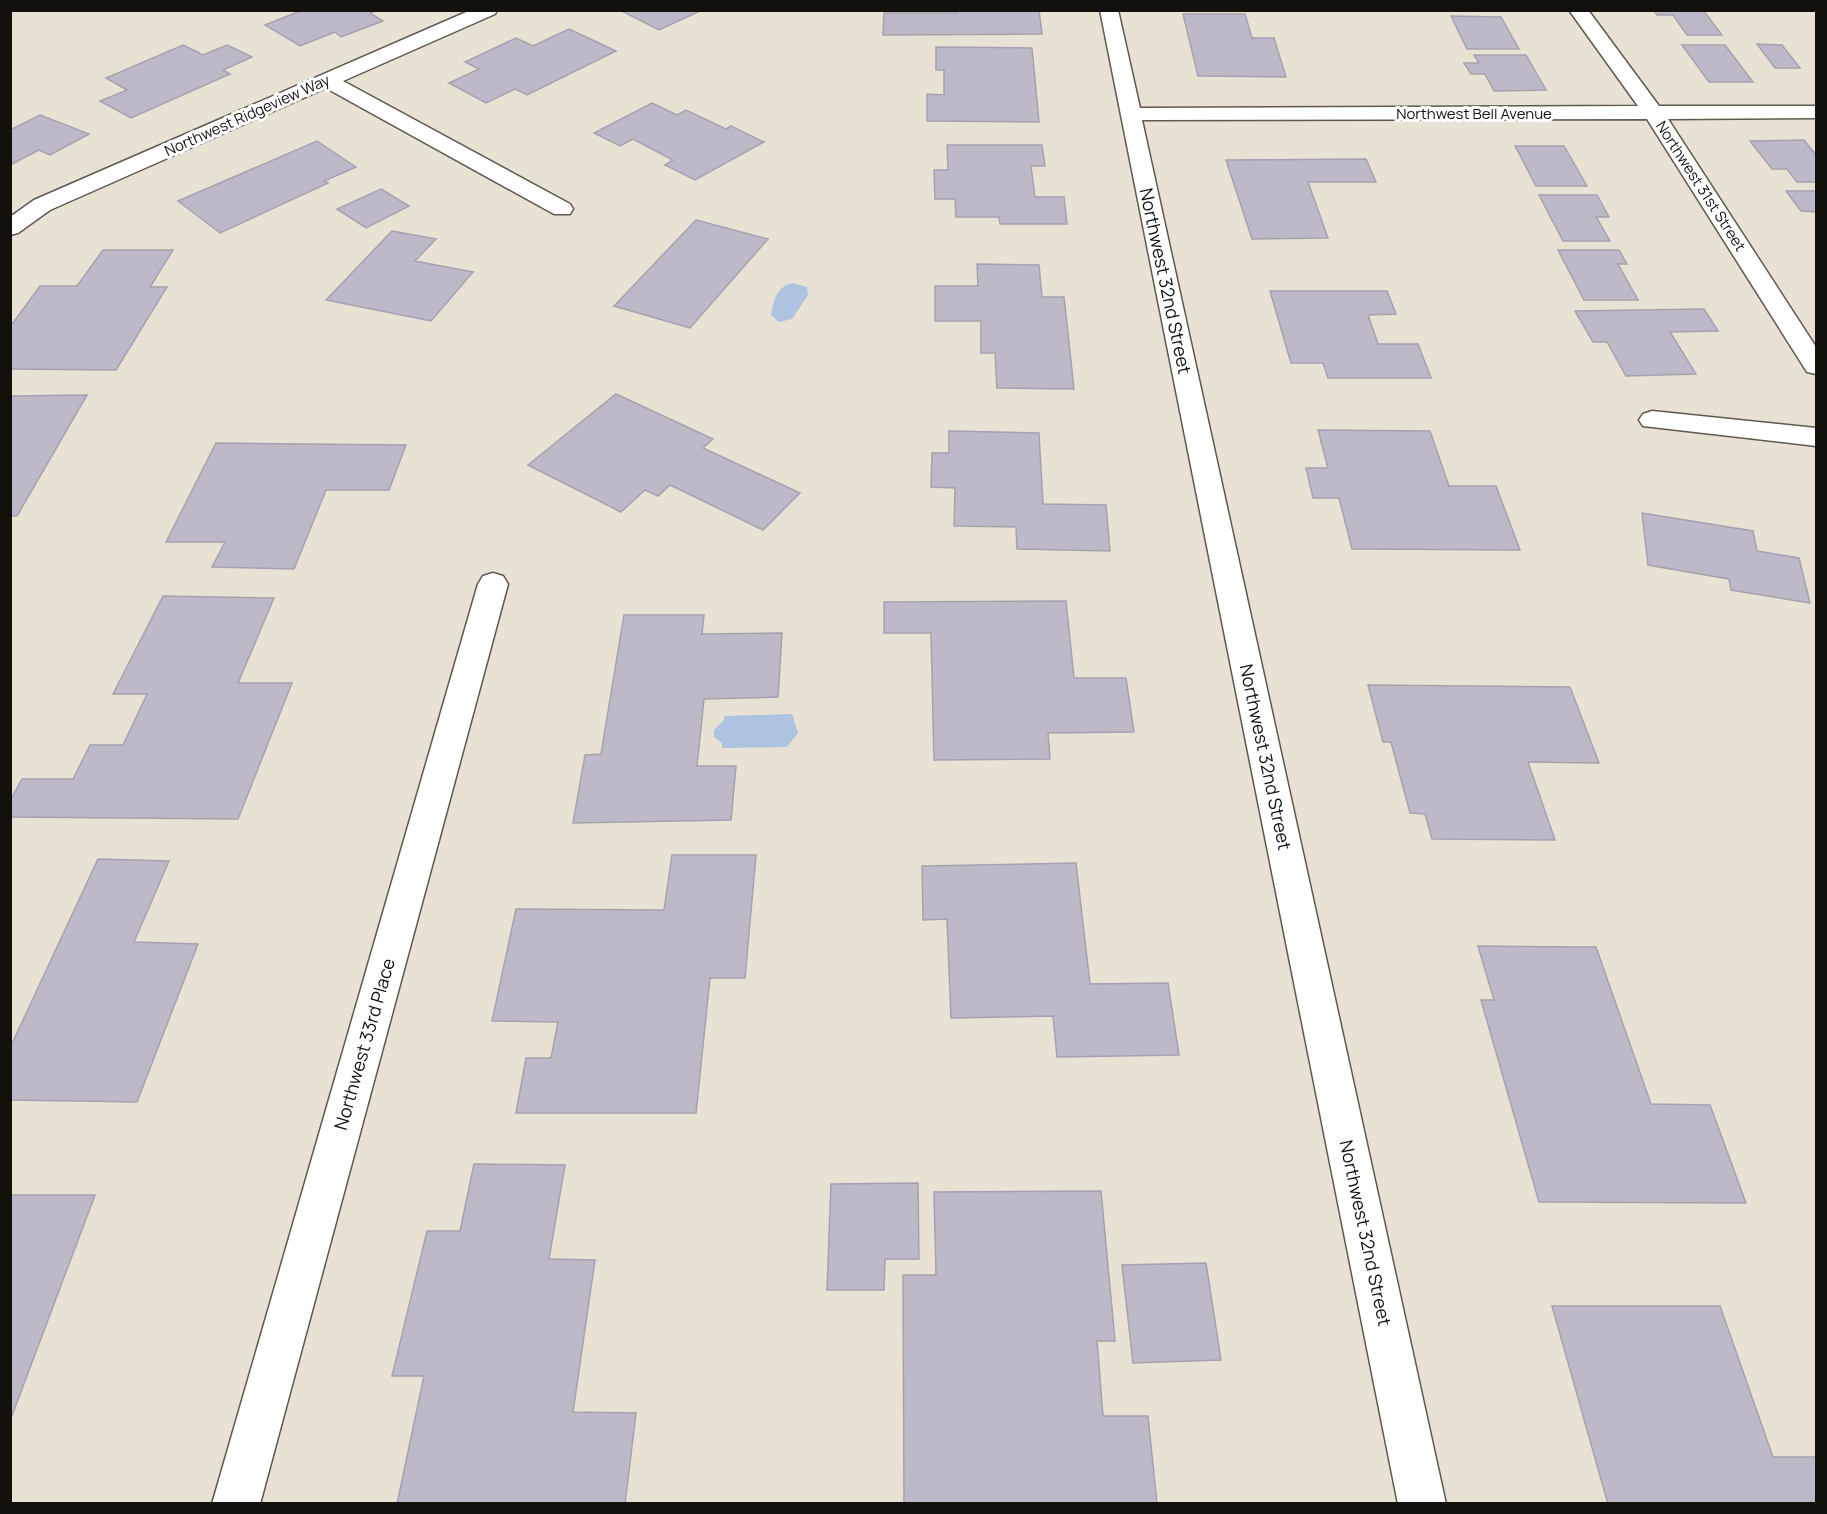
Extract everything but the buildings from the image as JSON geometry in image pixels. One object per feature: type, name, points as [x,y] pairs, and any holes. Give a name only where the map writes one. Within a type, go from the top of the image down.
[{"type":"street","name":"Northwest Ridgeview Way","points":[[10,228],[42,205],[488,10]]},
{"type":"street","name":"Northwest 32nd Street","points":[[1109,10],[1422,1503]]},
{"type":"street","name":"Northwest 31st Street","points":[[1578,10],[1653,112],[1816,366]]},
{"type":"street","points":[[326,80],[562,209]]},
{"type":"street","name":"Northwest Bell Avenue","points":[[1131,114],[1816,112]]},
{"type":"street","points":[[1652,420],[1816,437]]},
{"type":"street","name":"Northwest 33rd Place","points":[[236,1503],[493,584]]},
{"type":"water","points":[[793,283],[807,287],[808,295],[792,319],[779,322],[771,315],[775,299],[783,287]]},
{"type":"water","points":[[792,714],[798,733],[787,747],[722,748],[722,743],[714,737],[714,730],[724,720],[724,716]]}]
